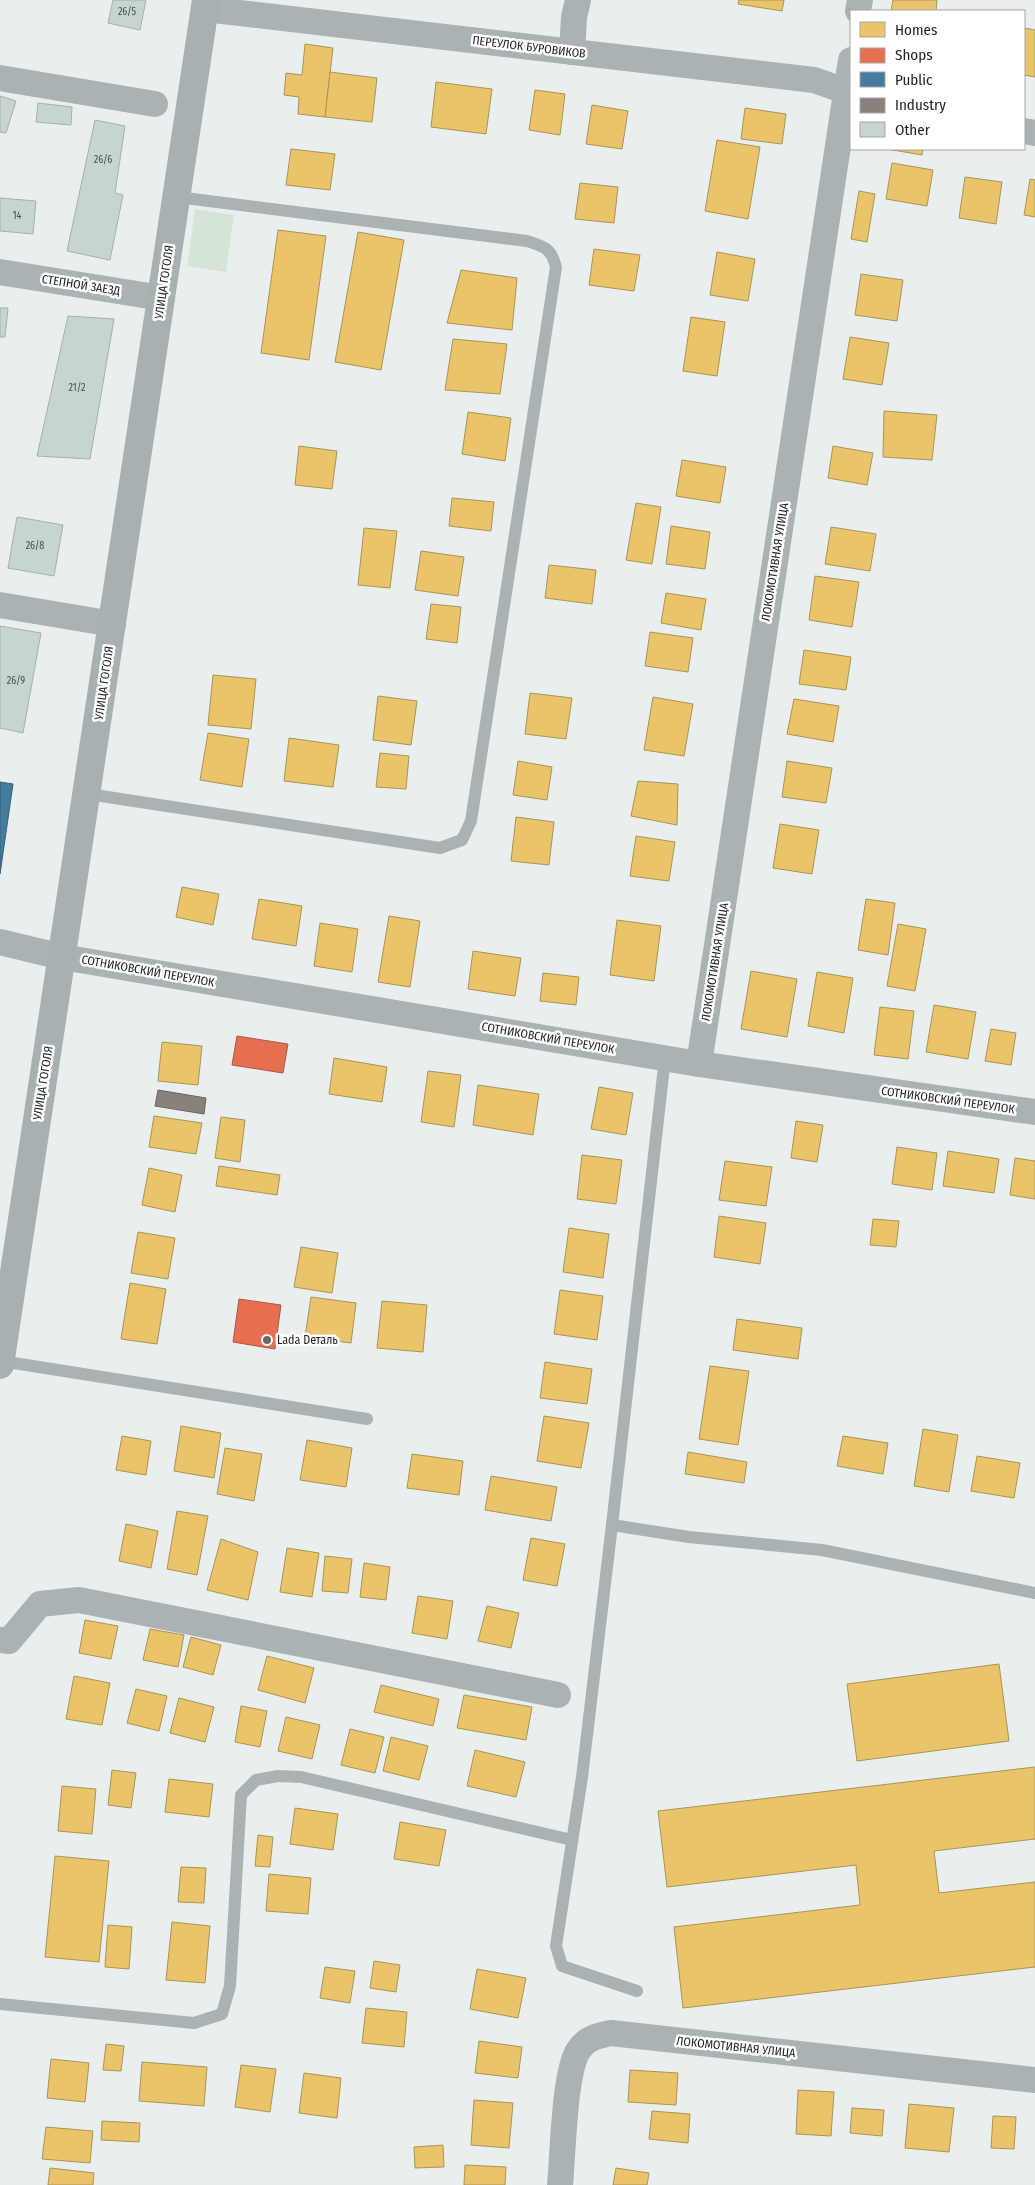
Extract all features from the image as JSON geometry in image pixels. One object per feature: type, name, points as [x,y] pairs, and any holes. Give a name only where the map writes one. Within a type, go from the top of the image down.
[{"type":"main road","name":"УЛИЦА ГОГОЛЯ","points":[[0,1366],[88,794],[205,4]]},
{"type":"street","points":[[572,52],[574,17],[578,0]]},
{"type":"street","name":"ПЕРЕУЛОК БУРОВИКОВ","points":[[205,4],[572,52],[814,80],[849,92]]},
{"type":"street","name":"ЛОКОМОТИВНАЯ УЛИЦА","points":[[699,1064],[850,76]]},
{"type":"street","points":[[0,78],[155,104]]},
{"type":"street","name":"СТЕПНОЙ ЗАЕЗД","points":[[0,272],[162,298]]},
{"type":"street","points":[[0,605],[113,624]]},
{"type":"street","points":[[0,942],[62,957]]},
{"type":"street","name":"СОТНИКОВСКИЙ ПЕРЕУЛОК","points":[[62,957],[699,1064],[1035,1112]]},
{"type":"street","points":[[0,1640],[9,1641],[40,1604],[79,1600],[558,1695]]},
{"type":"street","name":"ЛОКОМОТИВНАЯ УЛИЦА","points":[[560,2185],[570,2071],[578,2050],[591,2038],[597,2036],[611,2033],[1035,2080]]},
{"type":"lane","points":[[88,794],[440,848],[462,840],[471,821],[556,267],[552,254],[543,246],[527,241],[177,197]]},
{"type":"lane","points":[[638,1991],[562,1966],[556,1946],[582,1777],[665,1058]]},
{"type":"lane","points":[[0,1361],[367,1419]]},
{"type":"lane","points":[[612,1525],[689,1537],[822,1550],[1035,1593]]},
{"type":"lane","points":[[0,2004],[194,2023],[222,2014],[230,1986],[241,1795],[256,1780],[278,1776],[301,1777],[572,1840]]},
{"type":"green space","points":[[195,209],[234,215],[226,272],[187,266]]},
{"type":"building: Homes","points":[[739,0],[784,0],[782,11],[738,4]]},
{"type":"building: Homes","points":[[893,0],[937,0],[936,10],[891,10]]},
{"type":"building: Homes","points":[[1025,28],[1035,30],[1035,77],[1025,75]]},
{"type":"building: Homes","points":[[305,44],[333,48],[325,117],[298,114],[299,97],[284,95],[286,73],[302,75]]},
{"type":"building: Homes","points":[[330,72],[377,78],[372,122],[325,117]]},
{"type":"building: Homes","points":[[436,82],[492,89],[486,134],[431,127]]},
{"type":"building: Homes","points":[[535,90],[565,94],[560,135],[529,130]]},
{"type":"building: Homes","points":[[592,105],[628,111],[622,149],[586,144]]},
{"type":"building: Homes","points":[[745,108],[786,114],[782,144],[741,139]]},
{"type":"building: Homes","points":[[717,140],[760,147],[748,219],[705,211]]},
{"type":"building: Homes","points":[[291,149],[335,154],[330,190],[286,185]]},
{"type":"building: Homes","points":[[893,150],[923,150],[922,155]]},
{"type":"building: Homes","points":[[892,163],[933,170],[927,206],[886,199]]},
{"type":"building: Homes","points":[[965,177],[1002,182],[996,224],[959,218]]},
{"type":"building: Homes","points":[[1030,179],[1035,180],[1035,217],[1024,215]]},
{"type":"building: Homes","points":[[580,183],[618,187],[614,223],[575,219]]},
{"type":"building: Homes","points":[[859,191],[875,194],[867,242],[851,239]]},
{"type":"building: Homes","points":[[278,230],[326,236],[309,360],[261,353]]},
{"type":"building: Homes","points":[[358,232],[404,240],[381,370],[335,362]]},
{"type":"building: Homes","points":[[594,249],[640,255],[634,291],[589,285]]},
{"type":"building: Homes","points":[[717,252],[755,259],[748,301],[710,295]]},
{"type":"building: Homes","points":[[461,270],[517,278],[512,330],[447,323]]},
{"type":"building: Homes","points":[[861,274],[903,280],[897,321],[855,315]]},
{"type":"building: Homes","points":[[691,317],[725,322],[717,376],[683,371]]},
{"type":"building: Homes","points":[[850,337],[889,343],[882,385],[843,379]]},
{"type":"building: Homes","points":[[453,339],[507,344],[500,394],[445,390]]},
{"type":"building: Homes","points":[[884,411],[937,415],[932,460],[883,457]]},
{"type":"building: Homes","points":[[468,412],[511,418],[505,461],[462,454]]},
{"type":"building: Homes","points":[[299,446],[337,451],[332,489],[295,485]]},
{"type":"building: Homes","points":[[833,446],[873,453],[867,485],[828,478]]},
{"type":"building: Homes","points":[[682,460],[726,467],[720,503],[676,496]]},
{"type":"building: Homes","points":[[452,498],[494,502],[491,531],[449,526]]},
{"type":"building: Homes","points":[[636,503],[661,507],[652,564],[626,560]]},
{"type":"building: Homes","points":[[671,526],[710,532],[705,569],[666,564]]},
{"type":"building: Homes","points":[[831,527],[876,534],[870,571],[825,564]]},
{"type":"building: Homes","points":[[364,528],[397,531],[390,588],[358,585]]},
{"type":"building: Homes","points":[[421,551],[464,557],[458,596],[415,590]]},
{"type":"building: Homes","points":[[549,565],[596,570],[592,604],[545,598]]},
{"type":"building: Homes","points":[[815,576],[859,582],[852,627],[809,620]]},
{"type":"building: Homes","points":[[666,593],[706,599],[701,630],[661,623]]},
{"type":"building: Homes","points":[[431,604],[461,607],[457,643],[426,639]]},
{"type":"building: Homes","points":[[650,632],[693,638],[688,672],[645,666]]},
{"type":"building: Homes","points":[[804,650],[851,657],[846,690],[799,684]]},
{"type":"building: Homes","points":[[213,675],[256,679],[251,729],[208,725]]},
{"type":"building: Homes","points":[[530,693],[572,698],[566,739],[525,734]]},
{"type":"building: Homes","points":[[378,696],[417,701],[411,745],[373,740]]},
{"type":"building: Homes","points":[[653,697],[693,704],[684,756],[644,750]]},
{"type":"building: Homes","points":[[794,699],[839,706],[833,742],[787,734]]},
{"type":"building: Homes","points":[[208,733],[249,739],[242,787],[200,780]]},
{"type":"building: Homes","points":[[289,738],[339,745],[333,787],[284,781]]},
{"type":"building: Homes","points":[[380,753],[409,756],[406,789],[376,787]]},
{"type":"building: Homes","points":[[518,761],[552,767],[547,800],[513,795]]},
{"type":"building: Homes","points":[[787,761],[832,768],[826,803],[782,797]]},
{"type":"building: Homes","points":[[638,781],[678,784],[677,825],[631,816]]},
{"type":"building: Homes","points":[[516,817],[554,822],[549,865],[511,861]]},
{"type":"building: Homes","points":[[780,824],[819,830],[812,874],[773,868]]},
{"type":"building: Homes","points":[[636,836],[675,842],[669,881],[630,876]]},
{"type":"building: Homes","points":[[182,887],[219,894],[213,925],[176,917]]},
{"type":"building: Homes","points":[[259,899],[302,906],[296,946],[252,939]]},
{"type":"building: Homes","points":[[866,899],[895,903],[888,955],[858,950]]},
{"type":"building: Homes","points":[[389,916],[420,921],[410,987],[378,982]]},
{"type":"building: Homes","points":[[617,920],[661,926],[654,981],[610,975]]},
{"type":"building: Homes","points":[[320,923],[358,929],[352,972],[314,966]]},
{"type":"building: Homes","points":[[898,924],[926,929],[915,991],[887,986]]},
{"type":"building: Homes","points":[[473,951],[521,958],[515,996],[468,989]]},
{"type":"building: Homes","points":[[751,971],[797,979],[787,1037],[741,1029]]},
{"type":"building: Homes","points":[[817,972],[853,978],[844,1033],[808,1026]]},
{"type":"building: Homes","points":[[543,973],[579,977],[576,1005],[540,1001]]},
{"type":"building: Homes","points":[[934,1005],[976,1012],[968,1059],[926,1052]]},
{"type":"building: Homes","points":[[880,1007],[914,1011],[908,1059],[874,1055]]},
{"type":"building: Homes","points":[[991,1029],[1016,1033],[1011,1065],[985,1061]]},
{"type":"building: Homes","points":[[162,1042],[202,1046],[198,1085],[158,1081]]},
{"type":"building: Homes","points":[[334,1058],[387,1067],[382,1102],[329,1094]]},
{"type":"building: Homes","points":[[428,1071],[461,1075],[454,1127],[421,1122]]},
{"type":"building: Homes","points":[[478,1085],[539,1094],[533,1135],[473,1125]]},
{"type":"building: Homes","points":[[599,1087],[633,1093],[626,1135],[591,1129]]},
{"type":"building: Homes","points":[[154,1116],[202,1123],[196,1154],[149,1147]]},
{"type":"building: Homes","points":[[221,1117],[245,1120],[240,1162],[215,1158]]},
{"type":"building: Homes","points":[[796,1121],[823,1125],[817,1162],[791,1158]]},
{"type":"building: Homes","points":[[897,1147],[937,1153],[932,1190],[892,1184]]},
{"type":"building: Homes","points":[[948,1151],[999,1159],[994,1193],[943,1186]]},
{"type":"building: Homes","points":[[582,1155],[622,1160],[616,1204],[577,1199]]},
{"type":"building: Homes","points":[[1015,1158],[1035,1161],[1035,1199],[1010,1195]]},
{"type":"building: Homes","points":[[725,1161],[772,1167],[766,1206],[719,1200]]},
{"type":"building: Homes","points":[[219,1166],[280,1175],[277,1195],[216,1186]]},
{"type":"building: Homes","points":[[149,1168],[182,1175],[175,1212],[142,1205]]},
{"type":"building: Homes","points":[[719,1216],[766,1223],[760,1264],[714,1257]]},
{"type":"building: Homes","points":[[873,1219],[899,1221],[896,1247],[870,1245]]},
{"type":"building: Homes","points":[[569,1228],[609,1234],[603,1278],[563,1272]]},
{"type":"building: Homes","points":[[138,1232],[175,1238],[168,1279],[131,1273]]},
{"type":"building: Homes","points":[[301,1247],[338,1253],[332,1293],[294,1287]]},
{"type":"building: Homes","points":[[130,1283],[166,1289],[157,1344],[121,1339]]},
{"type":"building: Homes","points":[[560,1290],[603,1296],[597,1340],[554,1334]]},
{"type":"building: Homes","points":[[311,1297],[356,1303],[351,1343],[305,1337]]},
{"type":"building: Homes","points":[[382,1301],[427,1305],[423,1352],[377,1348]]},
{"type":"building: Homes","points":[[737,1319],[802,1328],[798,1359],[733,1350]]},
{"type":"building: Homes","points":[[545,1362],[592,1369],[587,1404],[540,1398]]},
{"type":"building: Homes","points":[[710,1366],[749,1371],[738,1445],[699,1439]]},
{"type":"building: Homes","points":[[544,1416],[589,1423],[581,1468],[537,1461]]},
{"type":"building: Homes","points":[[181,1426],[221,1433],[214,1478],[174,1471]]},
{"type":"building: Homes","points":[[923,1429],[958,1435],[949,1492],[914,1486]]},
{"type":"building: Homes","points":[[122,1436],[151,1441],[146,1475],[116,1470]]},
{"type":"building: Homes","points":[[843,1436],[888,1443],[883,1474],[837,1466]]},
{"type":"building: Homes","points":[[307,1440],[352,1448],[346,1487],[300,1480]]},
{"type":"building: Homes","points":[[225,1448],[262,1454],[254,1501],[217,1494]]},
{"type":"building: Homes","points":[[688,1452],[747,1462],[744,1483],[685,1474]]},
{"type":"building: Homes","points":[[412,1454],[463,1461],[459,1495],[407,1488]]},
{"type":"building: Homes","points":[[977,1456],[1020,1463],[1014,1498],[971,1491]]},
{"type":"building: Homes","points":[[491,1476],[557,1487],[551,1521],[485,1510]]},
{"type":"building: Homes","points":[[177,1511],[208,1516],[197,1575],[167,1569]]},
{"type":"building: Homes","points":[[126,1524],[158,1531],[151,1568],[119,1561]]},
{"type":"building: Homes","points":[[531,1538],[565,1544],[557,1586],[523,1580]]},
{"type":"building: Homes","points":[[221,1539],[258,1552],[248,1600],[207,1590]]},
{"type":"building: Homes","points":[[287,1548],[319,1553],[312,1597],[280,1592]]},
{"type":"building: Homes","points":[[325,1556],[352,1559],[348,1593],[322,1591]]},
{"type":"building: Homes","points":[[364,1563],[390,1567],[386,1600],[360,1597]]},
{"type":"building: Homes","points":[[418,1596],[453,1601],[447,1639],[412,1633]]},
{"type":"building: Homes","points":[[487,1606],[519,1613],[511,1648],[478,1641]]},
{"type":"building: Homes","points":[[85,1620],[118,1626],[111,1659],[79,1653]]},
{"type":"building: Homes","points":[[150,1629],[184,1635],[178,1667],[143,1660]]},
{"type":"building: Homes","points":[[191,1637],[221,1645],[213,1675],[183,1667]]},
{"type":"building: Homes","points":[[267,1656],[314,1668],[305,1703],[258,1690]]},
{"type":"building: Homes","points":[[999,1664],[1009,1741],[857,1761],[847,1684]]},
{"type":"building: Homes","points":[[74,1676],[110,1683],[102,1725],[66,1719]]},
{"type":"building: Homes","points":[[381,1685],[439,1699],[433,1726],[374,1712]]},
{"type":"building: Homes","points":[[136,1689],[167,1696],[159,1731],[127,1723]]},
{"type":"building: Homes","points":[[464,1695],[532,1707],[526,1740],[457,1728]]},
{"type":"building: Homes","points":[[179,1698],[214,1707],[205,1742],[170,1733]]},
{"type":"building: Homes","points":[[241,1706],[267,1711],[260,1747],[235,1742]]},
{"type":"building: Homes","points":[[286,1717],[320,1725],[312,1759],[278,1751]]},
{"type":"building: Homes","points":[[350,1729],[384,1737],[375,1773],[341,1765]]},
{"type":"building: Homes","points":[[391,1737],[428,1746],[419,1780],[383,1771]]},
{"type":"building: Homes","points":[[475,1750],[525,1762],[516,1797],[467,1786]]},
{"type":"building: Homes","points":[[1035,1767],[1035,1839],[934,1851],[939,1893],[1035,1882],[1035,1967],[683,2008],[674,1927],[860,1905],[856,1865],[667,1887],[658,1811]]},
{"type":"building: Homes","points":[[112,1770],[136,1773],[131,1808],[108,1805]]},
{"type":"building: Homes","points":[[169,1779],[213,1784],[209,1817],[165,1812]]},
{"type":"building: Homes","points":[[62,1786],[96,1789],[92,1834],[58,1831]]},
{"type":"building: Homes","points":[[295,1808],[338,1814],[333,1850],[290,1844]]},
{"type":"building: Homes","points":[[400,1822],[446,1830],[439,1866],[394,1859]]},
{"type":"building: Homes","points":[[258,1835],[273,1837],[270,1867],[255,1866]]},
{"type":"building: Homes","points":[[55,1856],[109,1861],[99,1962],[45,1957]]},
{"type":"building: Homes","points":[[181,1867],[206,1868],[204,1903],[178,1902]]},
{"type":"building: Homes","points":[[269,1874],[311,1878],[308,1914],[266,1911]]},
{"type":"building: Homes","points":[[172,1922],[210,1926],[205,1983],[166,1980]]},
{"type":"building: Homes","points":[[108,1925],[132,1927],[129,1969],[105,1967]]},
{"type":"building: Homes","points":[[374,1961],[400,1965],[396,1992],[370,1988]]},
{"type":"building: Homes","points":[[325,1967],[355,1971],[350,2003],[320,1998]]},
{"type":"building: Homes","points":[[477,1969],[526,1978],[518,2018],[470,2009]]},
{"type":"building: Homes","points":[[366,2008],[407,2012],[404,2047],[362,2043]]},
{"type":"building: Homes","points":[[479,2041],[522,2047],[518,2078],[475,2073]]},
{"type":"building: Homes","points":[[106,2044],[124,2046],[121,2071],[103,2070]]},
{"type":"building: Homes","points":[[51,2059],[89,2063],[85,2102],[47,2098]]},
{"type":"building: Homes","points":[[142,2062],[207,2067],[204,2106],[139,2101]]},
{"type":"building: Homes","points":[[241,2065],[276,2069],[270,2112],[235,2107]]},
{"type":"building: Homes","points":[[630,2070],[678,2073],[676,2105],[628,2102]]},
{"type":"building: Homes","points":[[304,2073],[341,2078],[337,2118],[299,2113]]},
{"type":"building: Homes","points":[[798,2090],[834,2092],[831,2136],[796,2134]]},
{"type":"building: Homes","points":[[474,2100],[513,2103],[509,2148],[471,2145]]},
{"type":"building: Homes","points":[[909,2104],[954,2108],[949,2152],[905,2148]]},
{"type":"building: Homes","points":[[852,2108],[884,2110],[882,2136],[850,2133]]},
{"type":"building: Homes","points":[[652,2111],[690,2114],[688,2143],[649,2139]]},
{"type":"building: Homes","points":[[993,2116],[1016,2117],[1014,2149],[991,2148]]},
{"type":"building: Homes","points":[[102,2121],[140,2123],[139,2142],[101,2140]]},
{"type":"building: Homes","points":[[46,2127],[93,2131],[90,2163],[42,2159]]},
{"type":"building: Homes","points":[[443,2145],[444,2167],[415,2168],[414,2147]]},
{"type":"building: Homes","points":[[465,2165],[506,2167],[505,2185],[464,2185]]},
{"type":"building: Homes","points":[[50,2168],[94,2173],[93,2185],[48,2185]]},
{"type":"building: Homes","points":[[616,2168],[649,2173],[647,2185],[613,2185]]},
{"type":"building: Shops","points":[[237,1036],[288,1044],[283,1073],[232,1065]]},
{"type":"building: Shops","points":[[239,1299],[281,1305],[275,1349],[233,1342]]},
{"type":"building: Public","points":[[0,782],[13,784],[0,874]]},
{"type":"building: Industry","points":[[158,1090],[206,1098],[204,1114],[155,1106]]},
{"type":"building: Other","points":[[113,0],[146,0],[140,30],[108,23]]},
{"type":"building: Other","points":[[0,96],[16,101],[6,133],[0,132]]},
{"type":"building: Other","points":[[38,103],[72,107],[71,125],[36,122]]},
{"type":"building: Other","points":[[95,120],[125,126],[115,193],[123,195],[110,260],[67,251]]},
{"type":"building: Other","points":[[0,198],[36,201],[33,234],[0,231]]},
{"type":"building: Other","points":[[0,308],[8,308],[5,337],[0,337]]},
{"type":"building: Other","points":[[68,316],[114,319],[90,459],[37,456]]},
{"type":"building: Other","points":[[17,517],[63,525],[54,576],[8,568]]},
{"type":"building: Other","points":[[0,626],[41,633],[23,733],[0,728]]},
{"type":"place","name":"Lada Dеталь","points":[[267,1340]]}]
